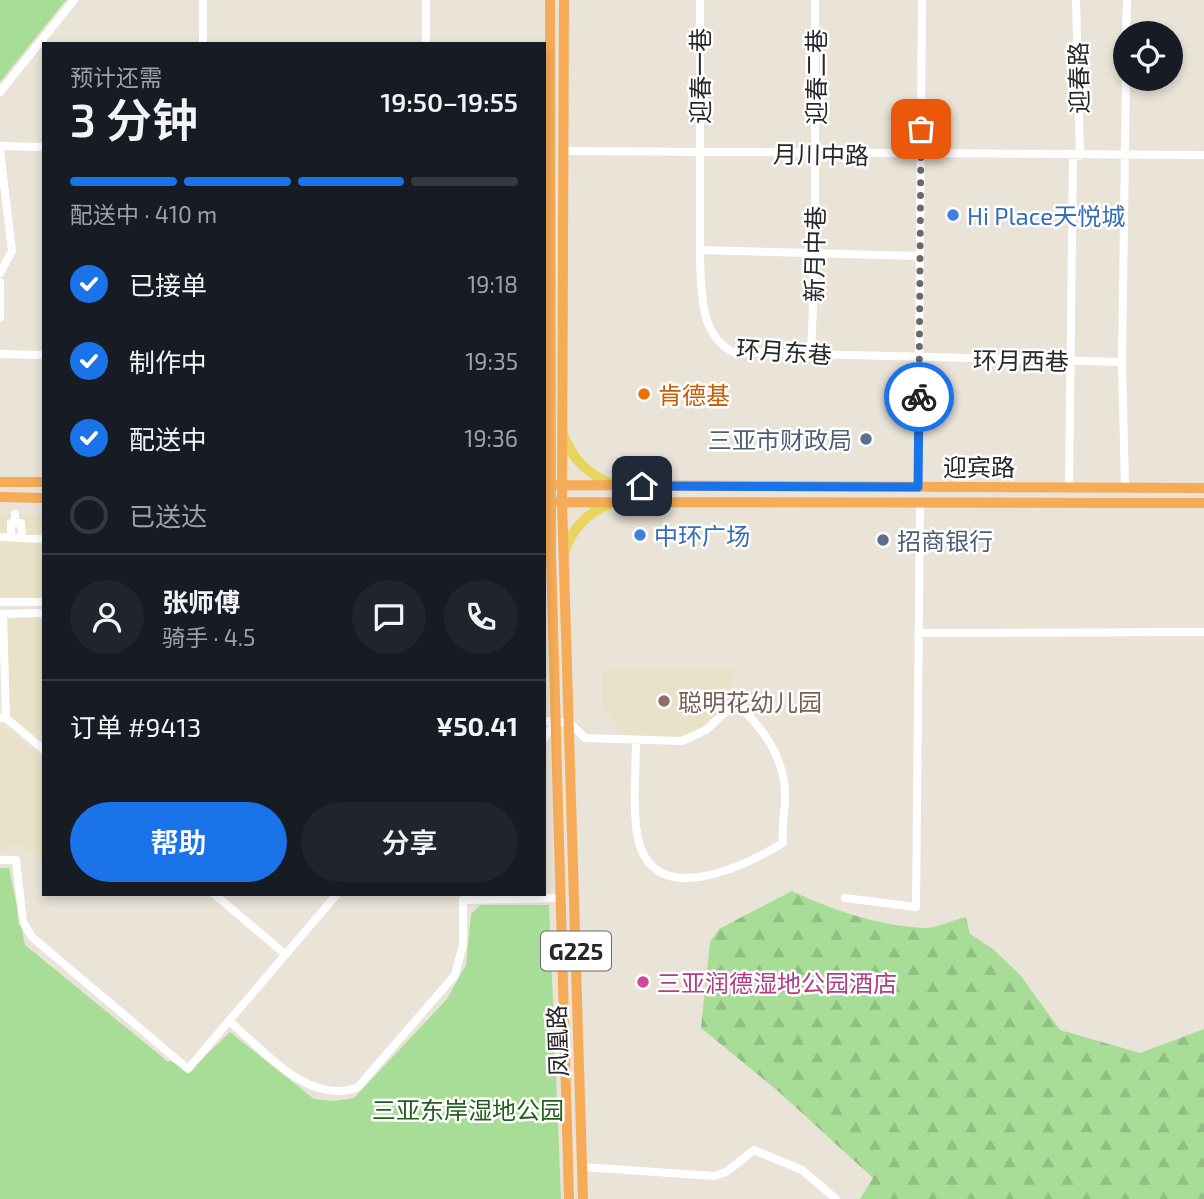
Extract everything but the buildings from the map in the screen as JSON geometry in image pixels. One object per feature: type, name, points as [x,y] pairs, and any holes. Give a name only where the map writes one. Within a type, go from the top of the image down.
[{"type":"highway","name":"凤凰路","points":[[550,0],[547,151],[553,485],[550,722],[560,898],[569,1199]]},
{"type":"highway","name":"凤凰路","points":[[553,485],[563,431],[564,0]]},
{"type":"highway","points":[[0,482],[42,482]]},
{"type":"highway","name":"迎宾路","points":[[553,485],[1204,488]]},
{"type":"highway","points":[[0,497],[42,498]]},
{"type":"highway","name":"凤凰路","points":[[553,502],[564,554],[583,1199]]},
{"type":"highway","name":"迎宾路","points":[[553,502],[1204,503]]},
{"type":"main road","points":[[546,435],[551,423]]},
{"type":"main road","points":[[563,431],[579,464],[591,475],[615,485]]},
{"type":"main road","points":[[564,554],[569,538],[579,524],[597,509],[614,502]]},
{"type":"main road","points":[[546,544],[551,555]]},
{"type":"street","points":[[0,92],[74,0]]},
{"type":"street","points":[[203,0],[203,42]]},
{"type":"street","points":[[426,0],[426,42]]},
{"type":"street","name":"迎春一巷","points":[[699,152],[700,0]]},
{"type":"street","name":"迎春二巷","points":[[814,0],[814,153]]},
{"type":"street","points":[[918,487],[922,0]]},
{"type":"street","name":"迎春路","points":[[1069,488],[1076,156],[1076,0]]},
{"type":"street","points":[[1126,21],[1127,0]]},
{"type":"street","points":[[1125,488],[1122,362],[1126,91]]},
{"type":"street","points":[[0,273],[12,251],[0,149],[42,147]]},
{"type":"street","name":"月川中路","points":[[563,151],[1204,155]]},
{"type":"street","name":"环月东巷","points":[[699,152],[703,306],[717,342],[733,352],[919,357]]},
{"type":"street","name":"新月中巷","points":[[811,354],[815,253],[814,153]]},
{"type":"street","points":[[700,250],[920,256]]},
{"type":"street","points":[[0,282],[0,318]]},
{"type":"street","points":[[0,354],[42,355]]},
{"type":"street","name":"环月西巷","points":[[919,357],[1122,362]]},
{"type":"street","points":[[845,898],[915,907],[920,503]]},
{"type":"street","points":[[11,537],[11,523],[15,519],[22,523],[22,538]]},
{"type":"street","points":[[0,537],[42,539]]},
{"type":"street","points":[[0,602],[42,602]]},
{"type":"street","points":[[42,613],[1,614],[3,718],[42,748]]},
{"type":"street","points":[[920,634],[1204,632]]},
{"type":"street","points":[[550,722],[570,723],[584,738],[682,741],[706,730],[735,703],[756,721],[779,761],[785,793],[781,824],[783,842],[747,864],[697,879],[664,874],[645,857],[637,837],[636,740]]},
{"type":"street","points":[[0,860],[16,860],[23,922],[32,937],[188,1069],[335,896]]},
{"type":"street","points":[[218,896],[285,954]]},
{"type":"street","points":[[229,1021],[299,1080],[326,1091],[347,1092],[358,1087],[456,975],[464,945],[463,900],[544,896],[560,898]]},
{"type":"street","points":[[582,1167],[714,1176],[726,1172],[754,1150],[802,1170],[836,1199]]},
{"type":"shaded area","points":[[0,514],[42,515],[42,604],[0,604]]},
{"type":"shaded area","points":[[12,619],[42,619],[42,740],[9,715],[7,622]]},
{"type":"shaded area","name":"聪明花幼儿园","points":[[602,670],[735,670],[729,697],[721,710],[704,726],[682,739],[628,737],[602,706]]},
{"type":"shaded area","points":[[0,725],[42,756],[42,861],[21,845],[13,844],[0,855]]},
{"type":"green space","points":[[0,0],[66,0],[0,82]]},
{"type":"green space","name":"三亚东岸湿地公园","points":[[0,868],[9,868],[25,945],[167,1061],[195,1066],[230,1032],[314,1099],[335,1101],[354,1098],[447,999],[466,965],[471,914],[480,905],[549,905],[561,1199],[0,1199]]},
{"type":"green space","points":[[792,891],[856,916],[907,927],[929,928],[966,917],[970,934],[993,949],[1021,976],[1060,1030],[1140,1053],[1204,1029],[1204,1199],[860,1199],[873,1178],[778,1091],[701,1028],[710,942],[719,929]]},
{"type":"way so far","points":[[919,397],[921,129]]},
{"type":"place","name":"Hi Place天悦城","points":[[953,215]]},
{"type":"place","name":"肯德基","points":[[644,394]]},
{"type":"place","name":"三亚市财政局","points":[[866,439]]},
{"type":"place","name":"中环广场","points":[[640,535]]},
{"type":"place","name":"招商银行","points":[[883,540]]},
{"type":"place","name":"聪明花幼儿园","points":[[664,701]]},
{"type":"place","name":"三亚润德湿地公园酒店","points":[[643,982]]},
{"type":"route","points":[[642,486],[918,487],[919,397]]}]
